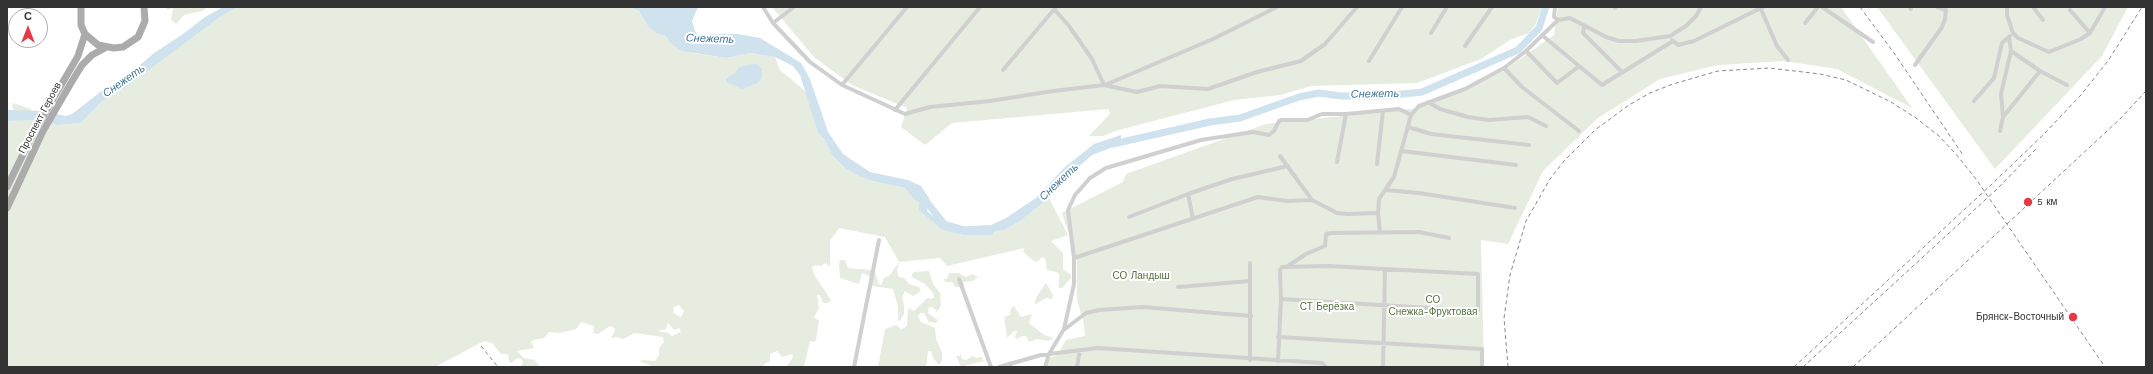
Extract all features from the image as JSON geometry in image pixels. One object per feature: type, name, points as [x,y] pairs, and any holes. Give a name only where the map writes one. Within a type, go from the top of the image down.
[{"type":"main road","points":[[73,7],[85,34],[91,40],[105,48]]},
{"type":"main road","points":[[81,7],[81,25]]},
{"type":"main road","name":"Проспект Героев","points":[[7,187],[35,130],[82,65],[92,55],[105,48],[123,47],[138,37],[145,21],[144,7]]},
{"type":"main road","points":[[54,104],[78,56],[85,34]]},
{"type":"main road","name":"Проспект Героев","points":[[7,208],[54,104]]},
{"type":"street","points":[[763,7],[773,23],[810,62],[842,85],[905,114],[930,107],[990,101],[1052,91],[1104,85],[1213,39],[1277,7]]},
{"type":"street","points":[[773,23],[794,7]]},
{"type":"street","points":[[842,85],[907,7]]},
{"type":"street","points":[[895,110],[980,7]]},
{"type":"street","points":[[1104,85],[1137,92],[1160,86],[1208,89],[1257,72],[1301,61],[1325,44],[1357,7]]},
{"type":"street","points":[[1369,61],[1402,7]]},
{"type":"street","points":[[1431,33],[1446,7]]},
{"type":"street","points":[[1465,46],[1492,7]]},
{"type":"street","points":[[1555,7],[1554,17],[1558,20]]},
{"type":"street","points":[[1380,232],[1378,213],[1379,199],[1394,177],[1411,115],[1419,106],[1465,89],[1504,68],[1543,36],[1558,20],[1570,18],[1584,27],[1619,41],[1636,41],[1670,36],[1686,26],[1696,16],[1701,7]]},
{"type":"street","points":[[1670,36],[1678,45],[1694,41],[1761,7],[1777,46],[1788,60]]},
{"type":"street","points":[[1805,23],[1818,7]]},
{"type":"street","points":[[1822,7],[1872,42]]},
{"type":"street","points":[[1915,65],[1946,19],[1946,10],[1937,7]]},
{"type":"street","points":[[2000,131],[2003,117],[2001,94],[2011,51],[2011,35],[2007,7]]},
{"type":"street","points":[[2033,7],[2043,20]]},
{"type":"street","points":[[2011,35],[2049,52],[2081,39],[2090,33],[2105,7]]},
{"type":"street","points":[[1003,70],[1055,8],[1092,59],[1104,85]]},
{"type":"street","points":[[2070,10],[2090,33]]},
{"type":"street","points":[[1584,27],[1583,33],[1622,72]]},
{"type":"street","points":[[1974,101],[1994,78],[2002,43],[2011,35]]},
{"type":"street","points":[[1543,36],[1578,67],[1602,85],[1673,41]]},
{"type":"street","points":[[1526,51],[1556,83],[1578,67]]},
{"type":"street","points":[[2011,51],[2040,71],[2066,85]]},
{"type":"street","points":[[1504,68],[1522,87],[1579,131]]},
{"type":"street","points":[[2003,117],[2040,71]]},
{"type":"street","points":[[1428,102],[1440,109],[1468,117],[1489,120],[1528,117],[1546,126]]},
{"type":"street","points":[[1045,367],[1049,354],[1064,329],[1074,284],[1074,258],[1068,210],[1074,195],[1086,182],[1106,168],[1201,140],[1252,132],[1269,136],[1274,131],[1279,121],[1282,120],[1307,120],[1322,114],[1346,114],[1399,109],[1411,115]]},
{"type":"street","points":[[1376,164],[1383,111]]},
{"type":"street","points":[[1338,162],[1346,114]]},
{"type":"street","points":[[1408,127],[1431,134],[1458,138],[1529,144]]},
{"type":"street","points":[[1402,151],[1516,165]]},
{"type":"street","points":[[1280,156],[1312,200],[1337,213],[1378,213]]},
{"type":"street","points":[[1129,217],[1232,179],[1288,166]]},
{"type":"street","points":[[1385,190],[1427,194],[1515,208]]},
{"type":"street","points":[[1188,194],[1193,219]]},
{"type":"street","points":[[1074,258],[1258,197],[1287,201],[1312,200]]},
{"type":"street","points":[[1278,361],[1281,299],[1280,270],[1282,267],[1287,266],[1306,254],[1325,246],[1326,234],[1420,232],[1449,238]]},
{"type":"street","points":[[854,367],[879,240]]},
{"type":"street","points":[[1250,263],[1250,360]]},
{"type":"street","points":[[1281,299],[1384,307],[1478,311],[1478,274],[1328,266],[1287,266]]},
{"type":"street","points":[[1383,367],[1385,270]]},
{"type":"street","points":[[959,280],[991,367]]},
{"type":"street","points":[[1178,287],[1250,281]]},
{"type":"street","points":[[1064,329],[1086,313],[1099,310],[1143,307],[1251,316]]},
{"type":"street","points":[[1278,337],[1482,349],[1482,367]]},
{"type":"street","points":[[999,367],[1049,354],[1098,348],[1250,360],[1322,363],[1326,367]]},
{"type":"street","points":[[1077,367],[1080,350]]},
{"type":"green space","points":[[166,7],[208,7],[202,11],[184,15],[176,24],[171,20],[173,8],[167,10]]},
{"type":"green space","points":[[237,7],[629,7],[639,11],[649,28],[658,34],[666,36],[670,43],[692,53],[726,58],[750,53],[775,57],[780,70],[803,89],[808,96],[818,133],[824,139],[832,155],[845,168],[872,181],[905,188],[919,202],[921,212],[942,230],[963,235],[993,234],[996,231],[1004,230],[1020,221],[1049,198],[1068,235],[1051,241],[1063,253],[1063,269],[1071,275],[1071,278],[1062,288],[1059,288],[1059,274],[1047,270],[1045,258],[1042,257],[1037,262],[1034,261],[1023,252],[1024,248],[947,266],[940,258],[899,262],[885,237],[839,228],[830,241],[830,266],[824,263],[822,266],[815,265],[812,267],[815,276],[831,300],[829,303],[823,303],[820,295],[817,295],[819,308],[814,317],[819,321],[816,340],[813,342],[810,341],[804,367],[786,367],[793,357],[792,354],[782,357],[777,351],[770,354],[770,361],[764,364],[763,367],[655,367],[639,361],[655,361],[659,355],[659,348],[664,342],[663,337],[635,333],[623,339],[616,337],[611,338],[615,330],[614,328],[610,326],[598,334],[593,333],[594,326],[581,322],[576,329],[559,333],[549,332],[544,338],[533,340],[531,342],[534,348],[517,351],[524,358],[535,360],[540,367],[521,367],[523,361],[520,358],[514,360],[512,363],[509,362],[508,354],[501,354],[492,343],[484,341],[435,367],[7,367],[7,121],[44,120],[57,125],[81,123],[100,103],[125,88],[220,17]],"holes":[[[679,305],[684,311],[681,317],[673,313],[674,307]],[[668,323],[674,330],[679,328],[681,332],[672,336],[668,333],[657,331],[666,329]]]},
{"type":"green space","points":[[772,7],[1542,8],[1535,25],[1529,33],[1510,40],[1481,59],[1417,83],[1311,86],[1280,95],[1234,100],[1115,131],[1103,136],[1089,136],[1110,113],[1108,109],[952,123],[925,145],[901,127],[907,108],[852,85],[814,57]]},
{"type":"green space","points":[[1558,7],[1841,7],[1912,108],[1837,69],[1784,61],[1718,65],[1660,79],[1598,118],[1543,171],[1508,244],[1481,240],[1484,367],[1045,367],[1049,358],[1061,354],[1060,350],[1066,340],[1085,336],[1083,319],[1077,300],[1077,259],[1062,213],[1123,182],[1126,174],[1266,124],[1418,108],[1502,72],[1554,35]]},
{"type":"green space","points":[[1877,7],[2128,7],[2102,56],[1995,169]]},
{"type":"green space","points":[[13,103],[31,109],[32,112],[14,112],[12,105]]},
{"type":"green space","points":[[840,260],[845,260],[848,268],[871,270],[875,272],[879,284],[881,285],[884,278],[890,275],[899,262],[897,271],[899,277],[904,278],[909,284],[919,287],[921,291],[913,296],[905,291],[902,298],[904,314],[900,321],[898,320],[898,306],[893,289],[872,286],[872,280],[869,276],[862,273],[859,284],[840,278],[839,263]]},
{"type":"green space","points":[[929,271],[933,284],[940,293],[941,306],[937,312],[933,307],[929,307],[928,313],[938,320],[936,323],[929,322],[924,313],[920,313],[918,316],[921,322],[935,328],[936,339],[942,353],[942,360],[939,365],[933,358],[931,351],[928,351],[926,367],[878,367],[885,329],[896,325],[901,329],[904,328],[907,326],[908,310],[910,308],[912,311],[915,310],[925,300],[928,298],[932,299],[934,297],[933,293],[925,284],[912,277],[914,272]]},
{"type":"green space","points":[[949,273],[959,273],[966,277],[972,274],[978,277],[973,281],[963,282],[965,285],[962,287],[955,287],[952,282],[945,282],[944,279],[947,279]]},
{"type":"green space","points":[[1046,283],[1053,295],[1052,299],[1046,298],[1034,305],[1037,296]]},
{"type":"green space","points":[[1014,306],[1021,317],[1032,314],[1029,323],[1044,335],[1054,338],[1048,341],[1038,339],[1029,342],[1026,336],[1022,336],[1017,339],[1015,337],[1017,331],[1014,331],[1007,338],[1004,317],[1010,315],[1011,308]]},
{"type":"green space","points":[[960,353],[962,359],[966,360],[973,356],[976,358],[982,357],[983,361],[961,367],[956,356],[960,356]]},
{"type":"water","points":[[223,7],[237,7],[220,17],[125,88],[100,103],[81,123],[57,125],[44,120],[7,121],[7,110],[43,111],[66,116],[72,114],[104,89],[131,73],[154,53],[183,34],[205,17]]},
{"type":"water","points":[[629,7],[698,7],[692,21],[695,31],[700,37],[712,34],[738,34],[760,38],[801,63],[810,79],[828,132],[843,154],[870,172],[908,180],[921,186],[929,198],[927,211],[940,222],[953,227],[991,225],[1006,218],[1036,198],[1065,167],[1094,144],[1121,135],[1121,144],[1092,155],[1065,179],[1049,198],[1020,221],[1004,230],[996,231],[991,235],[963,235],[942,230],[921,212],[919,209],[919,202],[914,199],[905,188],[872,181],[859,176],[845,168],[832,155],[824,139],[818,133],[800,75],[793,66],[775,57],[750,53],[726,58],[682,51],[670,43],[666,36],[658,34],[649,28],[639,11]]},
{"type":"water","points":[[756,64],[762,69],[762,78],[758,83],[742,89],[726,82],[726,79],[735,73],[739,67]]},
{"type":"waterway","name":"Снежеть","points":[[1113,144],[1210,122],[1240,118],[1299,97],[1319,93],[1341,96],[1384,96],[1422,92],[1518,50],[1539,28],[1546,7]]},
{"type":"waterway","name":"Снежеть","points":[[922,196],[944,224],[965,230]]},
{"type":"railway","points":[[1860,7],[1894,53],[1963,155]]},
{"type":"railway","points":[[1794,367],[2045,133],[2080,96],[2108,61],[2142,7]]},
{"type":"railway","points":[[1508,367],[1504,318],[1510,275],[1526,221],[1550,179],[1564,161],[1595,130],[1629,105],[1650,93],[1673,84],[1718,71],[1769,68],[1820,74],[1846,80],[1891,102],[1916,118],[1939,136],[1976,179],[2105,367]]},
{"type":"railway","points":[[1853,367],[2120,119],[2146,91]]},
{"type":"railway","points":[[1803,367],[1996,190],[2036,149]]},
{"type":"railway","points":[[481,346],[498,367]]},
{"type":"place","name":"5 км","points":[[2028,202]]},
{"type":"place","name":"Брянск-Восточный","points":[[2073,317]]},
{"type":"park label","name":"СО Ландыш","points":[[1141,276]]},
{"type":"park label","name":"СО Снежка-Фруктовая","points":[[1433,306]]},
{"type":"park label","name":"СТ Берёзка","points":[[1327,307]]}]
